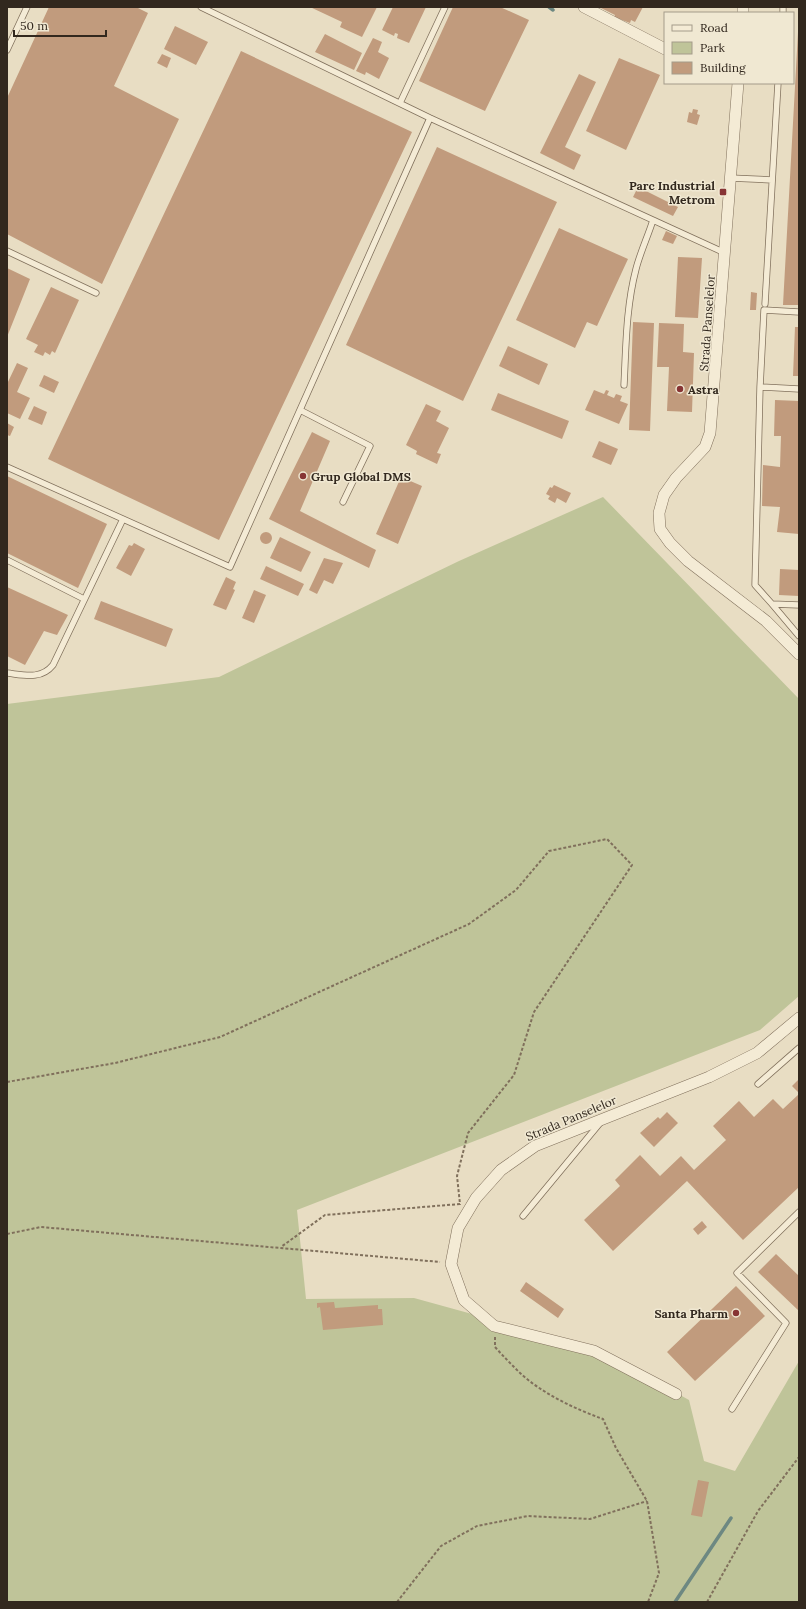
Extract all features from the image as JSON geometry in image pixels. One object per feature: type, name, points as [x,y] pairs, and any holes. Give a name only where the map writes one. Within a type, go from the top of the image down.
[{"type":"street","points":[[584,7],[664,48]]},
{"type":"street","name":"Strada Panselelor","points":[[737,84],[710,433],[705,447],[676,478],[664,494],[659,513],[660,529],[670,543],[688,561],[766,621],[799,654]]},
{"type":"street","name":"Strada Panselelor","points":[[451,1264],[458,1228],[476,1198],[501,1170],[534,1146],[709,1077],[756,1053],[799,1018]]},
{"type":"street","points":[[451,1264],[464,1300],[494,1326],[594,1350],[676,1394]]},
{"type":"lane","points":[[7,50],[27,7]]},
{"type":"lane","points":[[201,7],[430,118],[725,253]]},
{"type":"lane","points":[[400,103],[445,7]]},
{"type":"lane","points":[[765,304],[778,84]]},
{"type":"lane","points":[[7,467],[230,567],[430,118]]},
{"type":"lane","points":[[730,178],[772,180]]},
{"type":"lane","points":[[624,385],[627,329],[632,290],[636,269],[653,220]]},
{"type":"lane","points":[[7,251],[96,293]]},
{"type":"lane","points":[[799,312],[764,310],[760,387],[755,584],[799,636]]},
{"type":"lane","points":[[760,387],[799,389]]},
{"type":"lane","points":[[300,410],[370,446],[343,502]]},
{"type":"lane","points":[[7,673],[38,676],[50,668],[123,519]]},
{"type":"lane","points":[[7,560],[84,599]]},
{"type":"lane","points":[[772,604],[799,606]]},
{"type":"lane","points":[[758,1084],[799,1048]]},
{"type":"lane","points":[[523,1216],[605,1117]]},
{"type":"lane","points":[[732,1409],[786,1323],[737,1273],[799,1212]]},
{"type":"path","points":[[7,1082],[115,1063],[220,1037],[469,924],[516,890],[550,851],[607,839],[632,865],[534,1012],[514,1075],[468,1133],[457,1176],[460,1204],[325,1216],[281,1248]]},
{"type":"path","points":[[7,1234],[41,1226],[451,1264]]},
{"type":"path","points":[[494,1326],[495,1347],[520,1373],[550,1394],[581,1411],[604,1419],[616,1448],[647,1501],[659,1573],[648,1602]]},
{"type":"path","points":[[707,1602],[758,1511],[799,1457]]},
{"type":"path","points":[[397,1602],[441,1546],[477,1526],[528,1516],[590,1519],[647,1501]]},
{"type":"green space","points":[[603,497],[799,699],[799,996],[760,1030],[297,1210],[306,1299],[414,1298],[595,1348],[689,1400],[704,1461],[735,1471],[799,1361],[799,1602],[7,1602],[7,704],[219,677],[459,561]]},
{"type":"building","points":[[49,7],[136,7],[148,13],[114,86],[179,119],[102,284],[7,234],[7,98]]},
{"type":"building","points":[[310,7],[377,7],[362,37],[340,27],[342,22]]},
{"type":"building","points":[[393,7],[426,7],[409,43],[397,38],[398,34],[395,33],[394,36],[382,30]]},
{"type":"building","points":[[453,7],[500,7],[529,20],[485,111],[419,81]]},
{"type":"building","points":[[599,7],[643,7],[635,22],[631,20],[630,23],[614,17],[615,15]]},
{"type":"building","points":[[175,26],[208,42],[196,65],[164,49]]},
{"type":"building","points":[[798,32],[799,305],[783,305]]},
{"type":"building","points":[[325,34],[362,53],[354,70],[315,52]]},
{"type":"building","points":[[373,38],[382,42],[378,52],[389,58],[379,79],[366,72],[365,75],[356,71]]},
{"type":"building","points":[[241,51],[412,132],[219,540],[48,459]]},
{"type":"building","points":[[162,54],[171,58],[167,68],[157,63]]},
{"type":"building","points":[[619,58],[660,75],[626,150],[586,131]]},
{"type":"building","points":[[579,74],[596,82],[565,147],[581,155],[574,170],[540,153]]},
{"type":"building","points":[[693,109],[698,110],[697,114],[700,115],[697,125],[687,122],[689,112],[692,113]]},
{"type":"building","points":[[437,147],[557,202],[463,401],[346,345]]},
{"type":"building","points":[[638,187],[678,207],[673,216],[633,197]]},
{"type":"building","points":[[559,228],[628,259],[597,326],[587,322],[575,348],[516,320]]},
{"type":"building","points":[[666,231],[677,236],[673,244],[662,240]]},
{"type":"building","points":[[678,257],[702,258],[698,318],[675,317]]},
{"type":"building","points":[[7,268],[30,279],[7,337]]},
{"type":"building","points":[[51,287],[79,300],[55,353],[52,351],[50,355],[45,352],[43,356],[34,352],[38,345],[26,339]]},
{"type":"building","points":[[751,292],[757,293],[756,310],[750,310]]},
{"type":"building","points":[[633,322],[654,323],[650,431],[629,430]]},
{"type":"building","name":"Astra","points":[[659,323],[684,324],[683,352],[694,353],[692,412],[667,411],[669,367],[657,367]]},
{"type":"building","points":[[795,327],[799,327],[799,376],[793,376]]},
{"type":"building","points":[[508,346],[548,364],[539,385],[499,366]]},
{"type":"building","points":[[17,363],[28,368],[17,392],[30,398],[20,419],[7,413],[7,384]]},
{"type":"building","points":[[44,375],[59,382],[54,393],[39,386]]},
{"type":"building","points":[[594,390],[604,394],[606,390],[609,391],[607,395],[614,398],[616,394],[622,396],[620,401],[628,404],[619,424],[585,410]]},
{"type":"building","points":[[498,393],[569,421],[562,439],[491,410]]},
{"type":"building","points":[[775,400],[799,401],[799,534],[777,532],[780,507],[762,506],[763,465],[780,467],[781,436],[774,436]]},
{"type":"building","points":[[426,404],[441,411],[436,421],[449,428],[437,453],[441,454],[437,464],[416,454],[417,451],[406,445]]},
{"type":"building","points":[[34,406],[47,412],[42,425],[28,419]]},
{"type":"building","points":[[7,423],[14,427],[10,436],[7,435]]},
{"type":"building","name":"Grup Global DMS","points":[[312,432],[330,441],[300,511],[376,550],[369,568],[269,519]]},
{"type":"building","points":[[599,441],[618,449],[611,465],[592,457]]},
{"type":"building","points":[[7,476],[107,524],[78,588],[7,553]]},
{"type":"building","points":[[401,477],[422,486],[398,544],[376,534]]},
{"type":"building","points":[[554,485],[571,493],[566,503],[557,498],[555,503],[548,499],[550,496],[546,494],[550,487],[552,488]]},
{"type":"building","points":[[264,532],[268,532],[272,538],[268,544],[264,544],[260,540],[260,536]]},
{"type":"building","points":[[280,537],[311,552],[301,572],[270,558]]},
{"type":"building","points":[[134,543],[145,549],[131,576],[116,568],[129,545],[132,546]]},
{"type":"building","points":[[324,558],[343,563],[333,584],[324,580],[317,594],[309,590]]},
{"type":"building","points":[[266,566],[304,584],[298,596],[260,579]]},
{"type":"building","points":[[780,569],[799,570],[799,596],[779,595]]},
{"type":"building","points":[[226,577],[236,582],[233,589],[235,590],[226,610],[213,605]]},
{"type":"building","points":[[7,587],[68,615],[57,635],[44,631],[25,665],[7,656]]},
{"type":"building","points":[[254,590],[266,595],[254,623],[242,618]]},
{"type":"building","points":[[101,601],[173,629],[166,647],[94,619]]},
{"type":"building","points":[[799,1079],[799,1093],[792,1086]]},
{"type":"building","points":[[799,1094],[799,1187],[743,1240],[687,1181],[613,1251],[584,1220],[620,1186],[615,1180],[640,1155],[660,1176],[681,1156],[694,1170],[726,1140],[713,1126],[739,1101],[754,1117],[773,1099],[783,1109]]},
{"type":"building","points":[[667,1112],[678,1123],[654,1147],[640,1133],[658,1117],[660,1119]]},
{"type":"building","points":[[702,1221],[707,1227],[698,1235],[693,1229]]},
{"type":"building","points":[[776,1254],[799,1276],[799,1311],[758,1272]]},
{"type":"building","points":[[526,1282],[564,1309],[558,1318],[520,1291]]},
{"type":"building","points":[[736,1286],[765,1316],[695,1381],[667,1352]]},
{"type":"building","points":[[334,1302],[335,1308],[378,1305],[378,1309],[382,1309],[383,1325],[323,1330],[320,1307],[317,1308],[317,1303]]},
{"type":"building","points":[[698,1480],[709,1482],[702,1517],[691,1515]]},
{"type":"waterway","points":[[549,7],[553,10]]},
{"type":"waterway","points":[[675,1602],[731,1518]]},
{"type":"place","name":"Parc Industrial Metrom","points":[[723,192]]},
{"type":"place","name":"Astra","points":[[680,389]]},
{"type":"place","name":"Grup Global DMS","points":[[303,476]]},
{"type":"place","name":"Santa Pharm","points":[[736,1313]]}]
